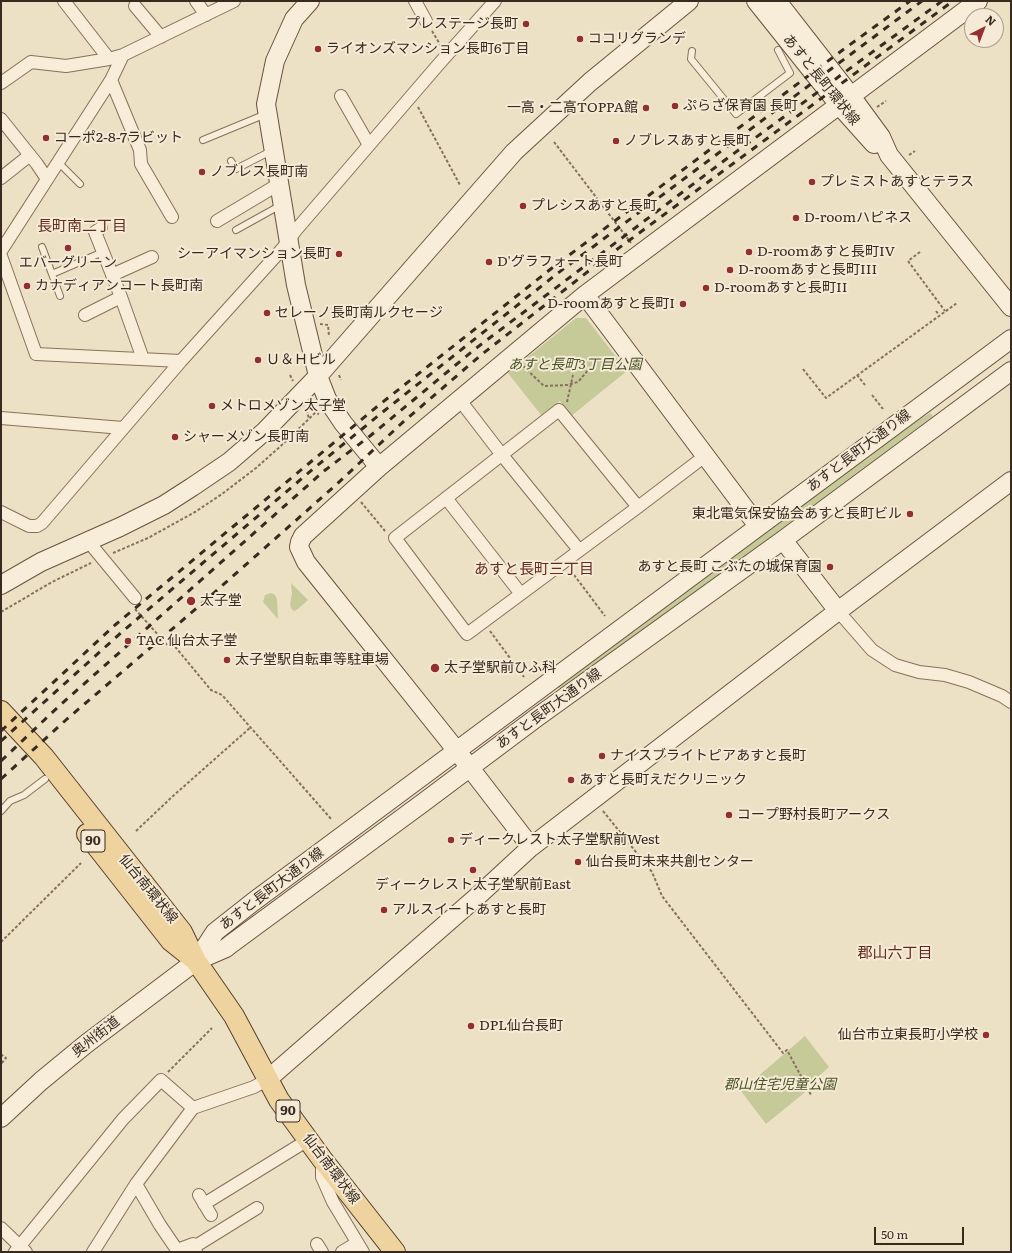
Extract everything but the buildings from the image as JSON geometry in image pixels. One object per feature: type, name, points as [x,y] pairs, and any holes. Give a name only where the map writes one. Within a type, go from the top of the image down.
[{"type":"main road","name":"仙台南環状線","points":[[1,711],[45,779],[112,866],[171,941],[196,961]]},
{"type":"main road","name":"仙台南環状線","points":[[1,711],[44,757],[182,932],[196,961],[234,1016],[279,1100],[322,1159],[395,1252]]},
{"type":"street","points":[[64,1],[109,59]]},
{"type":"street","points":[[196,1],[206,15]]},
{"type":"street","points":[[1,83],[30,62],[66,66],[123,56],[234,1]]},
{"type":"street","points":[[310,1],[294,19],[275,61],[266,104],[267,114],[296,285],[318,376],[327,399],[343,423],[379,467]]},
{"type":"street","points":[[415,1],[426,21]]},
{"type":"street","points":[[1,512],[29,526],[39,525],[181,361],[283,248],[289,238],[369,145],[496,1]]},
{"type":"street","points":[[1,585],[41,562],[120,527],[164,505],[229,462],[265,431],[318,376],[514,152],[590,82],[689,1]]},
{"type":"street","name":"あすと長町環状線","points":[[756,1],[845,100]]},
{"type":"street","name":"あすと長町環状線","points":[[777,1],[874,145],[889,156],[1011,307]]},
{"type":"street","points":[[531,847],[457,750],[306,562],[299,547],[303,536],[379,467],[585,295],[978,1]]},
{"type":"street","points":[[135,6],[161,37]]},
{"type":"street","points":[[1,251],[111,80],[123,56]]},
{"type":"street","points":[[111,80],[140,150],[141,164],[172,216]]},
{"type":"street","points":[[341,96],[369,145]]},
{"type":"street","points":[[1,119],[47,179]]},
{"type":"street","points":[[1,178],[30,155]]},
{"type":"street","points":[[217,221],[279,184]]},
{"type":"street","points":[[101,228],[95,232],[121,297],[143,359]]},
{"type":"street","points":[[1,256],[36,354],[181,361]]},
{"type":"street","points":[[112,275],[152,257]]},
{"type":"street","points":[[585,295],[758,526]]},
{"type":"street","points":[[85,315],[121,297]]},
{"type":"street","name":"あすと長町大通り線","points":[[196,961],[219,928],[1011,339]]},
{"type":"street","name":"あすと長町大通り線","points":[[196,961],[226,948],[542,713],[783,540],[1011,371]]},
{"type":"street","points":[[459,399],[579,550]]},
{"type":"street","points":[[638,507],[560,410],[395,538],[467,634],[638,507],[705,456]]},
{"type":"street","points":[[1,418],[123,428]]},
{"type":"street","points":[[93,1252],[136,1184],[193,1108],[254,1087],[268,1080],[479,895],[531,847],[838,611],[1011,481]]},
{"type":"street","points":[[446,498],[521,594]]},
{"type":"street","points":[[783,540],[838,611],[872,650],[895,665],[919,672],[946,675],[969,682],[1002,696],[1011,702]]},
{"type":"street","points":[[88,541],[135,598]]},
{"type":"street","name":"奥州街道","points":[[1,1118],[41,1081],[196,961]]},
{"type":"street","points":[[1,1228],[20,1250],[122,1119],[161,1080],[193,1108]]},
{"type":"street","points":[[211,1216],[201,1200],[308,1140]]},
{"type":"street","points":[[322,1159],[322,1177],[333,1202],[360,1247],[342,1252]]},
{"type":"street","points":[[136,1184],[176,1250],[192,1244],[195,1249],[257,1208]]},
{"type":"lane","points":[[692,52],[691,59],[736,114],[790,73],[778,50]]},
{"type":"lane","points":[[203,140],[267,114]]},
{"type":"lane","points":[[231,161],[236,169],[273,150]]},
{"type":"lane","points":[[58,162],[80,184]]},
{"type":"lane","points":[[236,230],[282,204]]},
{"type":"lane","points":[[42,247],[60,296]]},
{"type":"lane","points":[[52,274],[103,252]]},
{"type":"lane","points":[[1,810],[10,801],[24,795],[45,779]]},
{"type":"path","points":[[426,21],[447,55]]},
{"type":"path","points":[[412,96],[460,185]]},
{"type":"path","points":[[874,109],[886,101]]},
{"type":"path","points":[[554,142],[632,245]]},
{"type":"path","points":[[909,155],[915,151]]},
{"type":"path","points":[[920,252],[908,261],[946,311]]},
{"type":"path","points":[[803,369],[826,398],[957,303]]},
{"type":"path","points":[[936,311],[940,315]]},
{"type":"path","points":[[319,323],[328,325],[329,336]]},
{"type":"path","points":[[523,366],[544,386],[578,382],[595,362],[605,360],[617,361]]},
{"type":"path","points":[[562,412],[566,408],[573,375]]},
{"type":"path","points":[[857,375],[865,385]]},
{"type":"path","points":[[872,395],[883,409]]},
{"type":"path","points":[[304,407],[309,418],[315,413],[320,414]]},
{"type":"path","points":[[358,498],[387,535],[395,538]]},
{"type":"path","points":[[564,562],[604,616]]},
{"type":"path","points":[[220,602],[231,593]]},
{"type":"path","points":[[483,622],[524,677]]},
{"type":"path","points":[[172,643],[211,690],[222,694],[332,820]]},
{"type":"path","points":[[136,831],[250,727]]},
{"type":"path","points":[[602,810],[652,872],[662,896],[783,1053],[787,1050],[811,1095]]},
{"type":"path","points":[[1,942],[67,875],[81,863]]},
{"type":"path","points":[[161,1080],[212,1028]]},
{"type":"path","points":[[1,1056],[2,1054],[6,1058],[1,1064]]},
{"type":"green space","name":"あすと長町3丁目公園","points":[[576,318],[586,318],[627,371],[571,416],[560,401],[541,415],[508,373]]},
{"type":"green space","points":[[930,413],[933,416],[589,672],[560,689],[558,687],[909,426]]},
{"type":"green space","points":[[291,583],[308,600],[294,611],[290,604],[292,594]]},
{"type":"green space","points":[[271,593],[275,595],[277,599],[278,619],[263,602],[265,595]]},
{"type":"green space","name":"郡山住宅児童公園","points":[[805,1036],[829,1067],[810,1084],[804,1093],[766,1124],[741,1091]]},
{"type":"railway","points":[[1,731],[115,625],[379,405],[552,268],[910,1]]},
{"type":"railway","points":[[1,741],[123,631],[313,469],[384,411],[558,273],[922,1]]},
{"type":"railway","points":[[1,761],[58,707],[324,471],[370,436],[475,349],[725,160],[942,1]]},
{"type":"railway","points":[[1,779],[67,719],[198,607],[337,484],[402,423],[481,355],[604,259],[953,1]]},
{"type":"place","name":"プレステージ長町","points":[[526,24]]},
{"type":"place","name":"ココリグランデ","points":[[580,39]]},
{"type":"place","name":"ライオンズマンション長町6丁目","points":[[318,49]]},
{"type":"place","name":"ぷらざ保育園 長町","points":[[675,106]]},
{"type":"place","name":"一高・二高TOPPA館","points":[[646,108]]},
{"type":"place","name":"コーポ2-8-7ラビット","points":[[46,138]]},
{"type":"place","name":"ノブレスあすと長町","points":[[616,141]]},
{"type":"place","name":"ノブレス長町南","points":[[202,172]]},
{"type":"place","name":"プレミストあすとテラス","points":[[812,182]]},
{"type":"place","name":"プレシスあすと長町","points":[[523,206]]},
{"type":"place","name":"D-roomハピネス","points":[[796,218]]},
{"type":"place","name":"エバーグリーン","points":[[68,248]]},
{"type":"place","name":"D-roomあすと長町IV","points":[[749,252]]},
{"type":"place","name":"シーアイマンション長町","points":[[339,254]]},
{"type":"place","name":"D'グラフォート長町","points":[[489,262]]},
{"type":"place","name":"D-roomあすと長町III","points":[[730,270]]},
{"type":"place","name":"カナディアンコート長町南","points":[[27,286]]},
{"type":"place","name":"D-roomあすと長町II","points":[[706,288]]},
{"type":"place","name":"D-roomあすと長町I","points":[[683,304]]},
{"type":"place","name":"セレーノ長町南ルクセージ","points":[[267,313]]},
{"type":"place","name":"Ｕ＆Ｈビル","points":[[258,360]]},
{"type":"place","name":"メトロメゾン太子堂","points":[[212,406]]},
{"type":"place","name":"シャーメゾン長町南","points":[[175,437]]},
{"type":"place","name":"東北電気保安協会あすと長町ビル","points":[[910,514]]},
{"type":"place","name":"あすと長町 こぶたの城保育園","points":[[830,567]]},
{"type":"place","name":"太子堂","points":[[191,601]]},
{"type":"place","name":"TAC 仙台太子堂","points":[[128,641]]},
{"type":"place","name":"太子堂駅自転車等駐車場","points":[[227,660]]},
{"type":"place","name":"太子堂駅前ひふ科","points":[[435,668]]},
{"type":"place","name":"ナイスブライトピアあすと長町","points":[[602,756]]},
{"type":"place","name":"あすと長町えだクリニック","points":[[571,780]]},
{"type":"place","name":"コープ野村長町アークス","points":[[729,815]]},
{"type":"place","name":"ディークレスト太子堂駅前West","points":[[451,840]]},
{"type":"place","name":"仙台長町未来共創センター","points":[[578,862]]},
{"type":"place","name":"ディークレスト太子堂駅前East","points":[[473,870]]},
{"type":"place","name":"アルスイートあすと長町","points":[[384,910]]},
{"type":"place","name":"DPL仙台長町","points":[[471,1026]]},
{"type":"place","name":"仙台市立東長町小学校","points":[[986,1035]]},
{"type":"district","name":"長町南二丁目","points":[[82,227]]},
{"type":"district","name":"あすと長町三丁目","points":[[534,570]]},
{"type":"district","name":"郡山六丁目","points":[[895,954]]}]
